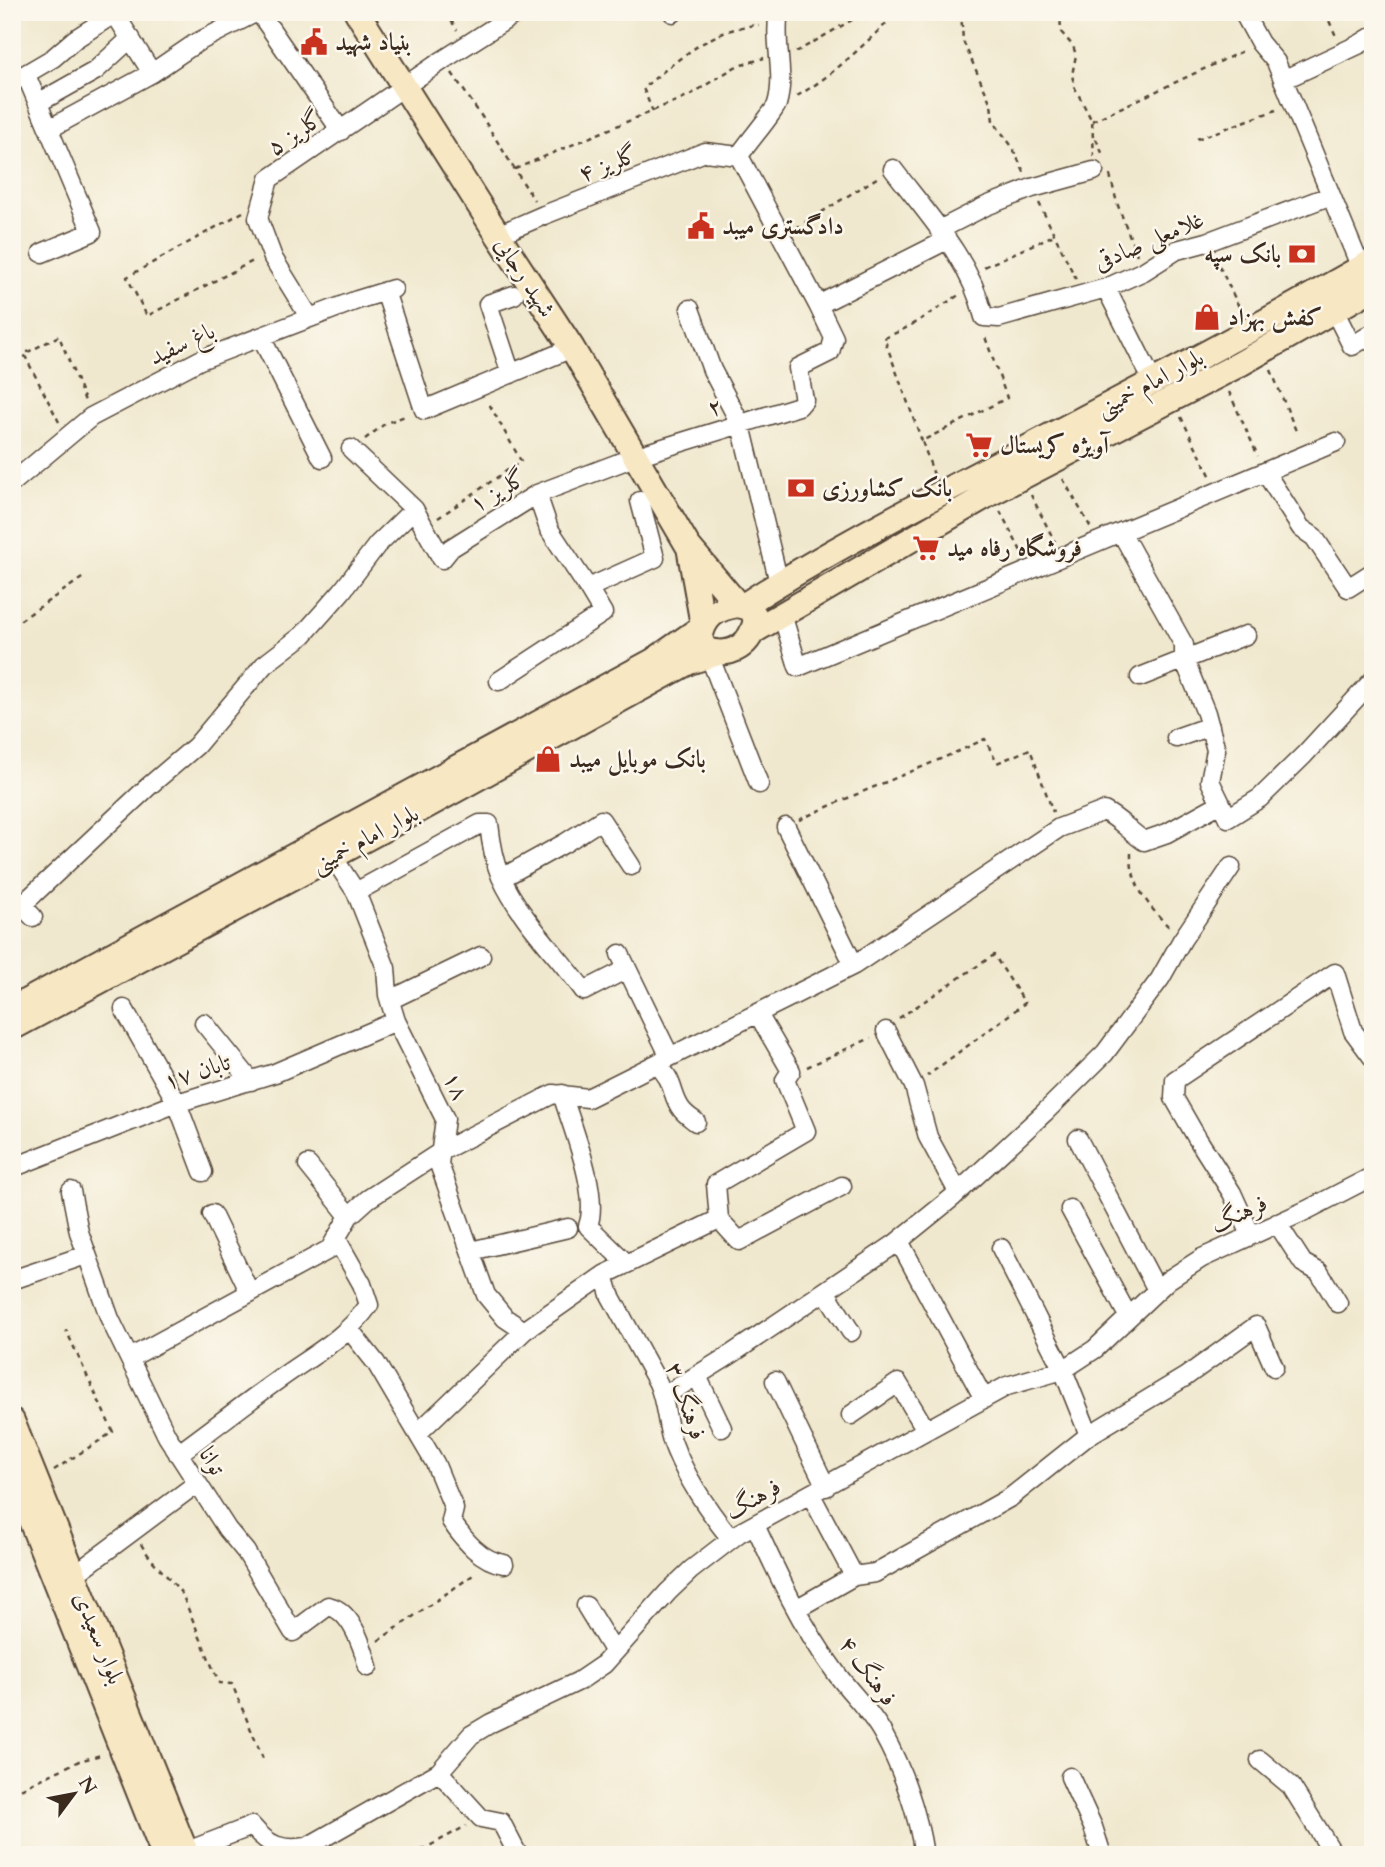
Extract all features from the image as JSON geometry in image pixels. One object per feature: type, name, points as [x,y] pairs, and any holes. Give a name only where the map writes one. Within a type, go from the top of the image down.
[{"type":"main road","name":"شهید رجایی","points":[[357,12],[572,348],[688,546]]},
{"type":"main road","name":"بلوار امام خمینی","points":[[741,605],[940,493],[1153,382],[1334,310],[1370,279]]},
{"type":"main road","name":"بلوار امام خمینی","points":[[754,631],[991,493],[1221,373],[1257,340],[1370,279]]},
{"type":"main road","points":[[688,546],[741,605]]},
{"type":"main road","points":[[688,546],[702,626],[700,640],[706,650],[714,654],[740,647],[754,631],[756,618],[750,608],[741,605],[724,607],[710,615],[702,626]]},
{"type":"main road","name":"بلوار امام خمینی","points":[[12,1009],[653,662],[702,626]]},
{"type":"main road","name":"بلوار امام خمینی","points":[[12,1028],[333,857],[679,667],[714,654]]},
{"type":"main road","name":"بلوار سعیدی","points":[[12,1421],[37,1481],[46,1531],[121,1749],[179,1854]]},
{"type":"main road","name":"بلوار سعیدی","points":[[12,1473],[74,1575],[179,1854]]},
{"type":"street","points":[[49,129],[152,73],[196,43],[258,12],[341,131]]},
{"type":"street","name":"گلریز ۵","points":[[263,200],[269,179],[518,12]]},
{"type":"street","points":[[1243,12],[1260,43],[1276,62],[1329,196],[1370,279]]},
{"type":"street","points":[[43,253],[92,232],[38,103],[19,78],[53,58],[75,39],[116,13],[152,73]]},
{"type":"street","points":[[778,18],[780,57],[777,106],[738,156],[818,305],[943,235],[986,206],[1032,188],[1102,167]]},
{"type":"street","points":[[1283,80],[1373,36]]},
{"type":"street","points":[[38,103],[95,71],[131,38]]},
{"type":"street","name":"گلریز ۴","points":[[498,235],[705,152],[738,156]]},
{"type":"street","points":[[892,169],[943,235],[971,280],[984,317]]},
{"type":"street","name":"غلامعلی صادقی","points":[[984,317],[999,318],[1107,288],[1143,271],[1177,250],[1207,242],[1329,196]]},
{"type":"street","points":[[263,200],[258,218],[270,252],[310,317]]},
{"type":"street","points":[[1107,288],[1153,382]]},
{"type":"street","name":"باغ سفید","points":[[12,483],[91,417],[200,360],[310,317],[389,290],[424,410]]},
{"type":"street","points":[[511,374],[488,304],[514,295]]},
{"type":"street","name":"۲","points":[[637,456],[799,406],[804,400],[798,368],[830,352],[834,338],[818,305]]},
{"type":"street","points":[[690,309],[712,370],[741,425],[779,583]]},
{"type":"street","points":[[1334,310],[1352,346],[1373,333]]},
{"type":"street","points":[[261,337],[322,457]]},
{"type":"street","points":[[424,410],[572,348]]},
{"type":"street","points":[[782,614],[798,667],[1336,442]]},
{"type":"street","name":"گلریز ۱","points":[[351,449],[414,509],[442,559],[451,548],[537,495],[637,456]]},
{"type":"street","points":[[1265,472],[1301,528],[1314,537],[1348,588],[1373,572]]},
{"type":"street","points":[[499,681],[603,613],[549,529],[537,495]]},
{"type":"street","points":[[588,587],[655,558],[640,501]]},
{"type":"street","points":[[23,906],[149,786],[197,746],[264,665],[303,635],[342,591],[377,545],[414,509]]},
{"type":"street","points":[[1121,532],[1184,645],[1184,659],[1210,726],[1216,750],[1210,781],[1228,818],[1260,798],[1373,680]]},
{"type":"street","points":[[1140,677],[1246,635]]},
{"type":"street","points":[[714,654],[759,784]]},
{"type":"street","points":[[1176,738],[1210,726]]},
{"type":"street","points":[[131,1358],[330,1250],[349,1216],[368,1199],[442,1151],[553,1094],[588,1098],[854,965],[1059,828],[1104,811],[1119,819],[1144,841],[1167,833],[1221,803]]},
{"type":"street","points":[[502,878],[565,844],[601,820],[631,866]]},
{"type":"street","points":[[356,891],[480,824],[489,824],[493,852],[502,878],[531,925],[584,991],[624,962],[663,1060],[664,1071],[681,1109],[696,1122]]},
{"type":"street","points":[[786,827],[854,965]]},
{"type":"street","name":"۱۸","points":[[333,857],[356,891],[386,968],[396,1021],[444,1119],[439,1164],[486,1294],[505,1318],[524,1331]]},
{"type":"street","points":[[664,1396],[899,1241],[958,1192],[1105,1053],[1160,979],[1182,940],[1231,867]]},
{"type":"street","points":[[390,1000],[481,956]]},
{"type":"street","points":[[1251,1235],[1232,1193],[1174,1098],[1175,1080],[1335,974],[1353,1031],[1373,1058]]},
{"type":"street","points":[[124,1009],[177,1103],[203,1172]]},
{"type":"street","points":[[758,1014],[791,1071],[785,1080],[806,1131],[716,1184],[719,1219],[739,1241],[842,1186]]},
{"type":"street","name":"تابان ۱۷","points":[[12,1168],[177,1103],[275,1073],[396,1021]]},
{"type":"street","points":[[204,1023],[251,1081]]},
{"type":"street","points":[[886,1031],[914,1086],[928,1137],[958,1192]]},
{"type":"street","points":[[562,1094],[591,1193],[593,1213],[588,1226],[627,1264]]},
{"type":"street","points":[[1079,1139],[1157,1290]]},
{"type":"street","points":[[308,1165],[349,1216]]},
{"type":"street","name":"فرهنگ","points":[[179,1854],[252,1826],[275,1846],[292,1849],[307,1847],[439,1772],[471,1735],[520,1708],[579,1681],[604,1664],[668,1592],[731,1539],[1007,1386],[1063,1370],[1095,1349],[1157,1290],[1202,1258],[1373,1176]]},
{"type":"street","name":"توانا","points":[[71,1191],[86,1255],[110,1319],[178,1454],[227,1529],[246,1552],[293,1633],[328,1606],[337,1607],[346,1617],[366,1659]]},
{"type":"street","points":[[1070,1209],[1128,1316]]},
{"type":"street","points":[[212,1214],[250,1293]]},
{"type":"street","points":[[418,1433],[524,1331],[604,1275],[719,1219]]},
{"type":"street","points":[[1277,1223],[1303,1263],[1319,1272],[1338,1303]]},
{"type":"street","points":[[471,1251],[568,1228]]},
{"type":"street","points":[[178,1454],[278,1380],[331,1345],[369,1305],[362,1284],[336,1238]]},
{"type":"street","points":[[899,1241],[984,1399]]},
{"type":"street","points":[[1001,1248],[1063,1370],[1089,1435]]},
{"type":"street","points":[[12,1280],[86,1255]]},
{"type":"street","name":"فرهنگ ۳","points":[[604,1275],[610,1295],[664,1396],[666,1420],[684,1467],[708,1510],[731,1539]]},
{"type":"street","points":[[825,1290],[851,1332]]},
{"type":"street","points":[[796,1609],[853,1576],[875,1573],[1011,1497],[1089,1435],[1185,1377],[1256,1326],[1273,1367]]},
{"type":"street","points":[[349,1329],[376,1363],[435,1463],[454,1508],[451,1521],[472,1547],[498,1563]]},
{"type":"street","points":[[697,1376],[722,1429]]},
{"type":"street","points":[[775,1381],[853,1576]]},
{"type":"street","points":[[851,1415],[898,1383],[926,1430]]},
{"type":"street","points":[[74,1575],[197,1484]]},
{"type":"street","name":"فرهنگ ۴","points":[[755,1525],[796,1609],[834,1670],[882,1732],[903,1777],[924,1855]]},
{"type":"street","points":[[586,1606],[614,1653]]},
{"type":"street","points":[[1260,1760],[1291,1786],[1334,1855]]},
{"type":"street","points":[[439,1772],[481,1818],[501,1822],[518,1855]]},
{"type":"street","points":[[1070,1777],[1093,1827],[1102,1855]]},
{"type":"path","points":[[446,12],[467,46]]},
{"type":"path","points":[[515,169],[690,96],[735,67],[780,57],[866,12]]},
{"type":"path","points":[[777,106],[810,89],[844,62],[889,21],[883,12]]},
{"type":"path","points":[[961,12],[963,40],[990,104],[993,121],[1012,145],[1083,295]]},
{"type":"path","points":[[1059,12],[1061,32],[1073,46],[1076,55],[1072,75],[1075,88],[1093,121],[1102,167],[1143,271]]},
{"type":"path","points":[[1331,12],[1326,13],[1344,51]]},
{"type":"path","points":[[653,112],[643,88],[682,57],[714,36],[741,26],[778,18]]},
{"type":"path","points":[[1093,121],[1260,43]]},
{"type":"path","points":[[443,60],[544,215]]},
{"type":"path","points":[[1197,139],[1293,105]]},
{"type":"path","points":[[1094,136],[1102,167]]},
{"type":"path","points":[[782,237],[892,169]]},
{"type":"path","points":[[263,200],[127,277],[147,316],[270,252]]},
{"type":"path","points":[[940,493],[884,338],[912,326],[971,280],[1055,235]]},
{"type":"path","points":[[1207,242],[1257,340],[1296,431]]},
{"type":"path","points":[[922,440],[1007,398],[984,333],[984,317]]},
{"type":"path","points":[[66,437],[24,354],[59,336],[91,417]]},
{"type":"path","points":[[1221,373],[1265,472]]},
{"type":"path","points":[[424,527],[521,461],[480,387]]},
{"type":"path","points":[[1172,399],[1217,492]]},
{"type":"path","points":[[351,449],[386,423],[424,410]]},
{"type":"path","points":[[1053,460],[1099,542]]},
{"type":"path","points":[[1022,477],[1063,557]]},
{"type":"path","points":[[991,493],[1031,571]]},
{"type":"path","points":[[12,626],[85,576]]},
{"type":"path","points":[[786,827],[841,800],[922,768],[985,739],[997,763],[1030,748],[1059,828]]},
{"type":"path","points":[[1131,832],[1130,863],[1145,900],[1182,940]]},
{"type":"path","points":[[914,1086],[1025,1003],[994,955]]},
{"type":"path","points":[[37,1481],[113,1432],[66,1330]]},
{"type":"path","points":[[135,1531],[153,1562],[182,1594],[219,1684],[232,1684],[264,1761]]},
{"type":"path","points":[[366,1659],[498,1563]]},
{"type":"path","points":[[12,1793],[79,1761],[121,1749]]},
{"type":"path","points":[[414,1855],[481,1818]]},
{"type":"place","name":"بنیاد شهید","points":[[314,42]]},
{"type":"place","name":"دادگستری میبد","points":[[701,226]]},
{"type":"place","name":"بانک سپه","points":[[1302,254]]},
{"type":"place","name":"کفش بهزاد","points":[[1207,317]]},
{"type":"place","name":"آویژه کریستال","points":[[979,445]]},
{"type":"place","name":"بانک کشاورزی","points":[[801,488]]},
{"type":"place","name":"فروشگاه رفاه مید","points":[[926,548]]},
{"type":"place","name":"بانک موبایل میبد","points":[[548,759]]}]
